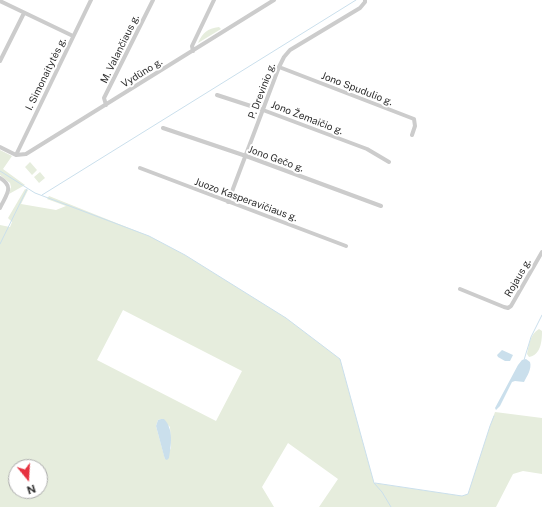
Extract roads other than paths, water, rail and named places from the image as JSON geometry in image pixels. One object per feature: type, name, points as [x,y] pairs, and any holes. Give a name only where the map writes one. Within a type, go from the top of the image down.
[{"type":"street","points":[[0,0],[74,36]]},
{"type":"street","name":"I. Simonaitytės g.","points":[[16,155],[91,0]]},
{"type":"street","name":"M. Valančiaus g.","points":[[106,105],[104,98],[153,0]]},
{"type":"street","points":[[193,51],[192,46],[214,0]]},
{"type":"street","name":"Vydūno g.","points":[[16,155],[26,154],[274,0]]},
{"type":"street","name":"P. Drevinio g.","points":[[228,202],[284,57],[290,50],[360,8],[365,0]]},
{"type":"street","points":[[0,61],[24,13]]},
{"type":"street","name":"Jono Spudulio g.","points":[[279,67],[414,119],[415,126],[412,134]]},
{"type":"street","name":"Jono Žemaičio g.","points":[[217,95],[264,110],[367,149],[389,162]]},
{"type":"street","name":"Jono Gečo g.","points":[[164,128],[246,156],[381,206]]},
{"type":"street","points":[[0,147],[16,155]]},
{"type":"street","name":"Juozo Kasperavičiaus g.","points":[[140,168],[346,246]]},
{"type":"street","points":[[0,178],[8,184],[9,188],[0,208]]},
{"type":"street","name":"Rojaus g.","points":[[460,289],[504,308],[508,308],[511,306],[542,252]]},
{"type":"water","points":[[502,350],[513,355],[510,361],[505,361],[498,357],[497,355]]},
{"type":"water","points":[[526,359],[530,362],[530,367],[524,382],[512,382],[500,406],[496,410],[495,408],[518,365],[522,360]]},
{"type":"water","points":[[164,419],[167,423],[171,433],[169,458],[167,460],[164,456],[156,426],[158,420]]},
{"type":"waterway","points":[[42,195],[356,0]]},
{"type":"waterway","points":[[0,171],[35,193],[149,236],[185,255],[286,318],[340,359],[374,483],[382,492],[391,507]]},
{"type":"waterway","points":[[0,244],[27,189]]},
{"type":"waterway","points":[[524,360],[531,337],[542,315]]},
{"type":"waterway","points":[[375,483],[462,496],[468,494],[494,416]]}]
